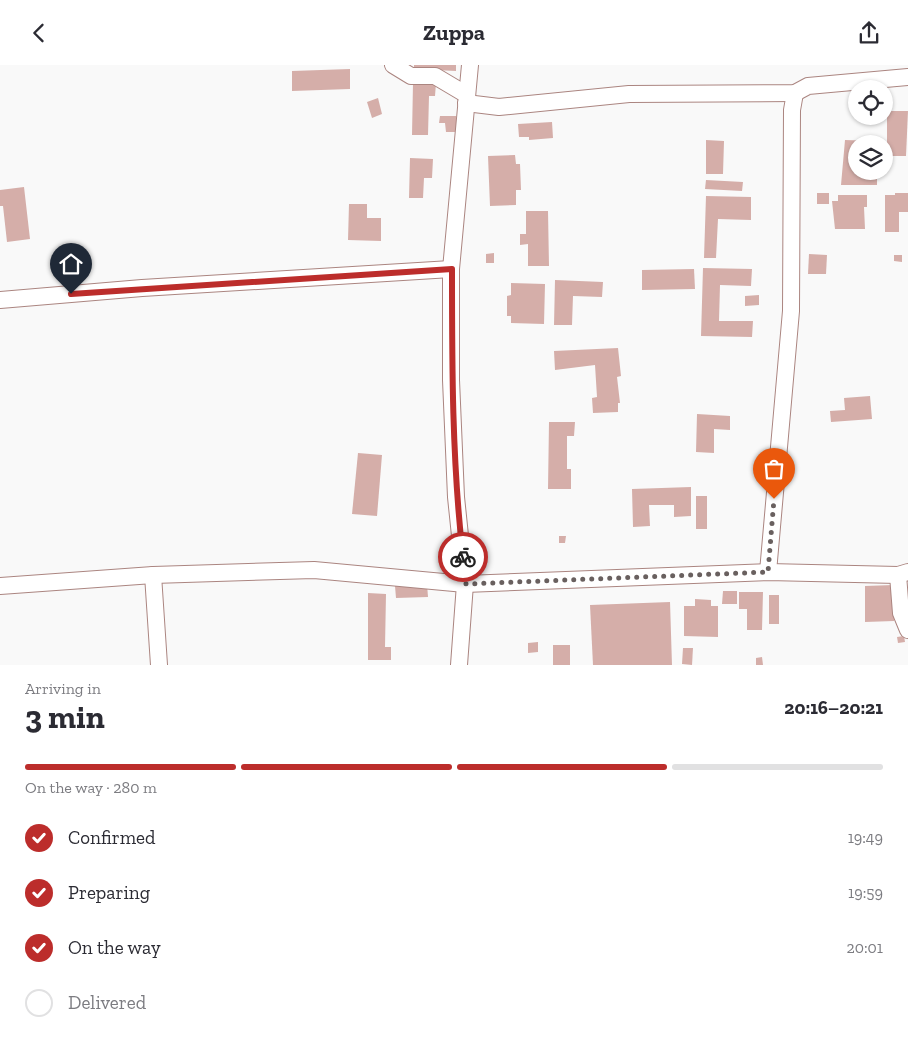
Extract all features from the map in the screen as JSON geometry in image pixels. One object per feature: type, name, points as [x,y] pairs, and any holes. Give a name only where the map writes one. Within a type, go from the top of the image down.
[{"type":"street","points":[[393,65],[411,76],[435,76],[467,99],[498,107],[629,94],[795,93],[808,86],[908,77]]},
{"type":"street","points":[[458,665],[466,584],[455,477],[451,380],[452,269],[470,65]]},
{"type":"street","points":[[768,572],[791,311],[792,110],[795,93]]},
{"type":"street","points":[[0,300],[142,288],[452,269]]},
{"type":"street","points":[[0,586],[153,575],[314,570],[466,584],[768,572],[903,574],[901,613],[908,630]]},
{"type":"street","points":[[153,575],[159,665]]},
{"type":"building","points":[[414,65],[456,65],[456,71],[414,69]]},
{"type":"building","points":[[350,69],[350,89],[292,91],[292,71]]},
{"type":"building","points":[[413,83],[436,83],[435,96],[429,96],[428,135],[412,135]]},
{"type":"building","points":[[378,98],[382,114],[372,118],[367,102]]},
{"type":"building","points":[[893,111],[908,111],[906,156],[893,156],[893,135],[887,135],[887,125],[893,125]]},
{"type":"building","points":[[440,116],[456,116],[456,132],[446,132],[445,123],[439,123]]},
{"type":"building","points":[[552,122],[553,138],[529,140],[529,137],[519,137],[518,124]]},
{"type":"building","points":[[706,140],[724,141],[723,174],[706,174]]},
{"type":"building","points":[[845,140],[848,140],[848,180],[877,180],[877,185],[841,185]]},
{"type":"building","points":[[515,155],[516,164],[520,164],[521,190],[516,190],[516,205],[490,206],[488,156]]},
{"type":"building","points":[[410,158],[433,159],[432,178],[424,178],[423,198],[409,198]]},
{"type":"building","points":[[706,180],[743,182],[742,191],[705,189]]},
{"type":"building","points":[[24,187],[30,239],[7,242],[3,206],[0,206],[0,190]]},
{"type":"building","points":[[817,193],[829,193],[829,204],[817,204]]},
{"type":"building","points":[[895,193],[908,193],[908,212],[899,212],[899,232],[885,232],[885,195],[895,195]]},
{"type":"building","points":[[838,195],[867,195],[867,207],[864,207],[865,229],[835,229],[832,201],[838,201]]},
{"type":"building","points":[[706,196],[751,197],[751,220],[718,219],[716,258],[704,258]]},
{"type":"building","points":[[349,204],[367,204],[367,218],[381,218],[381,241],[348,240]]},
{"type":"building","points":[[526,211],[548,211],[549,266],[528,266],[528,244],[520,245],[520,234],[526,234]]},
{"type":"building","points":[[494,253],[494,263],[486,263],[486,254]]},
{"type":"building","points":[[809,254],[827,255],[826,274],[808,274]]},
{"type":"building","points":[[894,255],[902,255],[902,262],[894,261]]},
{"type":"building","points":[[703,268],[752,269],[751,286],[720,285],[719,321],[753,321],[752,337],[701,336]]},
{"type":"building","points":[[694,269],[695,289],[642,290],[642,270]]},
{"type":"building","points":[[555,280],[603,282],[602,297],[573,296],[572,325],[554,325]]},
{"type":"building","points":[[511,283],[545,284],[544,324],[511,323],[511,316],[507,316],[507,296],[511,295]]},
{"type":"building","points":[[759,295],[759,305],[745,306],[745,296]]},
{"type":"building","points":[[618,348],[621,376],[617,377],[620,403],[618,403],[618,412],[593,413],[592,398],[597,397],[595,365],[555,370],[554,351]]},
{"type":"building","points":[[870,396],[872,419],[831,422],[830,411],[845,410],[844,398]]},
{"type":"building","points":[[697,414],[730,416],[730,430],[714,429],[714,453],[696,452]]},
{"type":"building","points":[[549,422],[575,422],[574,436],[567,436],[567,469],[571,469],[571,489],[548,489]]},
{"type":"building","points":[[358,453],[382,455],[377,516],[352,514]]},
{"type":"building","points":[[691,487],[691,516],[674,517],[674,505],[649,505],[650,526],[633,527],[632,489]]},
{"type":"building","points":[[696,496],[707,496],[707,529],[696,529]]},
{"type":"building","points":[[559,536],[566,536],[565,543],[559,543]]},
{"type":"building","points":[[427,584],[428,597],[396,598],[395,586]]},
{"type":"building","points":[[893,585],[894,621],[865,622],[865,586]]},
{"type":"building","points":[[723,591],[737,591],[737,604],[722,604]]},
{"type":"building","points":[[739,592],[763,592],[762,630],[747,630],[747,609],[739,609]]},
{"type":"building","points":[[368,593],[386,594],[385,647],[391,647],[391,660],[368,660]]},
{"type":"building","points":[[769,595],[779,595],[779,624],[769,624]]},
{"type":"building","points":[[695,599],[711,600],[711,606],[718,606],[718,637],[684,636],[684,606],[695,606]]},
{"type":"building","points":[[670,602],[672,665],[593,665],[590,605]]},
{"type":"building","points":[[904,636],[905,642],[898,643],[897,637]]},
{"type":"building","points":[[538,642],[538,652],[528,653],[528,643]]},
{"type":"building","points":[[553,645],[570,645],[570,665],[553,665]]},
{"type":"building","points":[[683,648],[693,648],[692,665],[682,664]]},
{"type":"building","points":[[762,657],[763,665],[756,665],[756,658]]},
{"type":"way so far","points":[[463,557],[466,584],[768,572],[774,499]]},
{"type":"route","points":[[71,294],[452,269],[451,380],[456,497],[463,557]]}]
